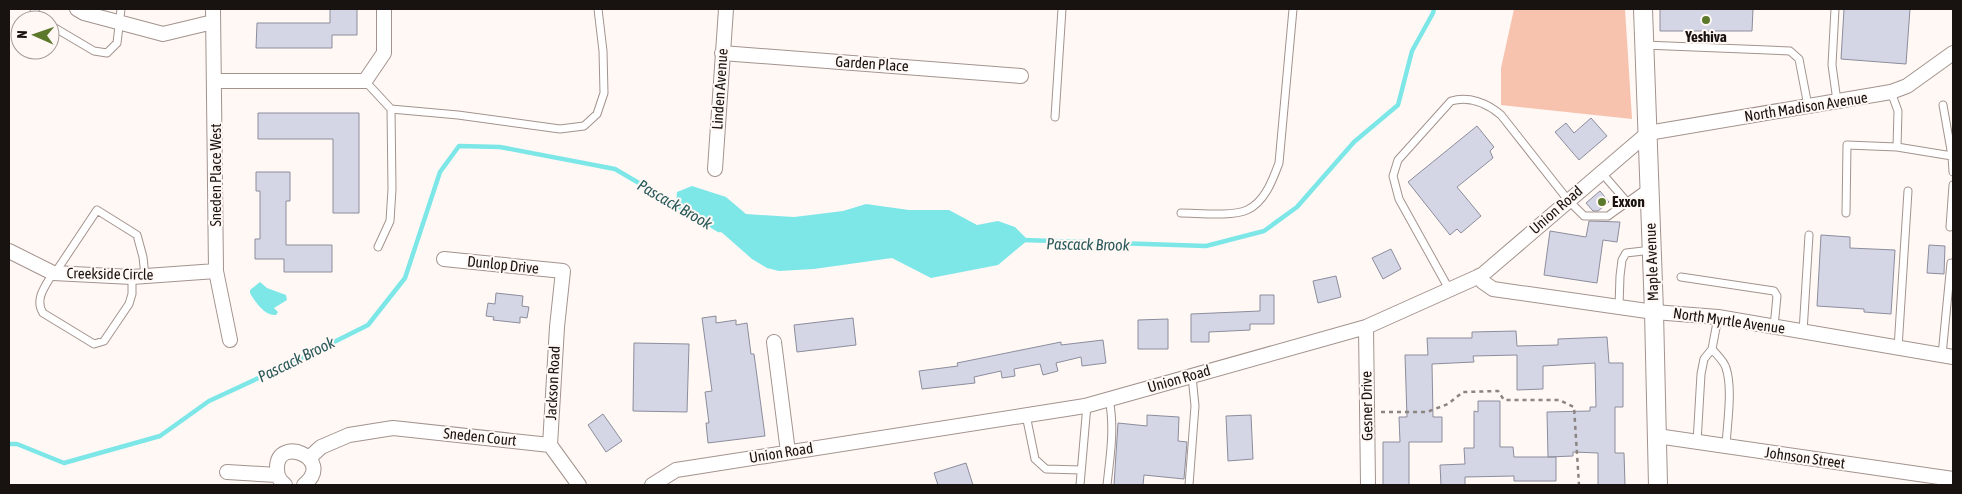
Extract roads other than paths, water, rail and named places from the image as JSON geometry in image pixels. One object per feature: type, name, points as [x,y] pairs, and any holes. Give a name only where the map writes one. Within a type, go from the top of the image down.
[{"type":"street","points":[[77,9],[84,13],[120,16],[162,34],[213,15]]},
{"type":"street","points":[[215,82],[365,82],[384,53],[384,9]]},
{"type":"street","name":"Linden Avenue","points":[[715,169],[726,9]]},
{"type":"street","name":"Maple Avenue","points":[[1643,9],[1658,485]]},
{"type":"street","name":"Sneden Place West","points":[[213,15],[216,271],[230,340]]},
{"type":"street","name":"Garden Place","points":[[722,53],[1021,76]]},
{"type":"street","name":"North Madison Avenue","points":[[1648,133],[1891,92],[1907,86],[1953,53]]},
{"type":"street","name":"Union Road","points":[[652,485],[676,470],[1087,405],[1366,327],[1479,276],[1648,133]]},
{"type":"street","name":"Creekside Circle","points":[[9,250],[54,273],[139,277],[216,271]]},
{"type":"street","name":"Dunlop Drive","points":[[444,259],[563,271]]},
{"type":"street","name":"Jackson Road","points":[[550,445],[557,327],[563,271]]},
{"type":"street","name":"North Myrtle Avenue","points":[[1479,276],[1483,282],[1493,289],[1654,312],[1718,318],[1948,356]]},
{"type":"street","name":"Gesner Drive","points":[[1366,327],[1368,485]]},
{"type":"street","points":[[774,342],[788,452]]},
{"type":"street","name":"Sneden Court","points":[[310,458],[321,446],[349,435],[393,428],[550,445]]},
{"type":"street","name":"Johnson Street","points":[[1657,436],[1953,479]]},
{"type":"street","points":[[550,445],[579,485]]},
{"type":"street","points":[[227,472],[281,480],[277,464],[280,459],[289,452],[300,452],[310,458],[313,470],[312,476],[304,485]]},
{"type":"lane","points":[[365,82],[391,109],[458,115],[560,129],[584,126],[597,114],[604,93],[603,52],[598,9]]},
{"type":"lane","points":[[1055,117],[1062,9]]},
{"type":"lane","points":[[1181,212],[1218,215],[1247,210],[1262,197],[1270,184],[1280,163],[1293,9]]},
{"type":"lane","points":[[1835,9],[1832,65],[1838,101]]},
{"type":"lane","points":[[60,31],[94,51],[107,53],[117,43],[120,16]]},
{"type":"lane","points":[[1644,45],[1790,51],[1799,58],[1808,106]]},
{"type":"lane","points":[[1891,92],[1898,111],[1897,147]]},
{"type":"lane","points":[[1449,289],[1399,199],[1394,176],[1398,160],[1451,101],[1460,99],[1477,102],[1496,110],[1568,200],[1584,216],[1608,216],[1649,186]]},
{"type":"lane","points":[[1943,105],[1953,172]]},
{"type":"lane","points":[[378,247],[390,221],[392,189],[391,109]]},
{"type":"lane","points":[[1846,213],[1847,144],[1897,147],[1952,156]]},
{"type":"lane","points":[[1601,172],[1628,202]]},
{"type":"lane","points":[[1950,227],[1953,186]]},
{"type":"lane","points":[[1898,348],[1908,191]]},
{"type":"lane","points":[[97,210],[137,235],[143,257],[139,277],[129,304],[104,341],[94,344],[43,313],[38,303],[54,273],[97,210]]},
{"type":"lane","points":[[1804,332],[1809,235]]},
{"type":"lane","points":[[1619,306],[1622,260],[1626,253],[1652,250]]},
{"type":"lane","points":[[1948,356],[1951,263]]},
{"type":"lane","points":[[1681,277],[1774,291],[1777,296],[1774,327]]},
{"type":"lane","points":[[1697,442],[1701,374],[1704,359],[1712,349],[1718,318]]},
{"type":"lane","points":[[1712,349],[1726,367],[1729,395],[1726,446]]},
{"type":"lane","points":[[1189,485],[1195,406],[1192,376]]},
{"type":"lane","points":[[1107,485],[1112,443],[1109,399]]},
{"type":"lane","points":[[1080,485],[1087,405]]},
{"type":"lane","points":[[1026,415],[1035,460],[1046,469],[1081,470]]},
{"type":"water","points":[[692,186],[726,197],[746,214],[794,217],[843,211],[866,204],[909,210],[949,210],[977,225],[998,221],[1015,227],[1028,240],[998,265],[931,278],[892,258],[814,269],[779,271],[767,268],[752,259],[719,230],[676,205],[677,192]]},
{"type":"water","points":[[260,282],[267,288],[286,295],[287,300],[274,308],[278,312],[276,315],[264,311],[250,293],[250,290]]},
{"type":"waterway","name":"Pascack Brook","points":[[1023,240],[1206,246],[1264,231],[1297,207],[1354,142],[1398,105],[1412,51],[1434,9]]},
{"type":"waterway","name":"Pascack Brook","points":[[9,444],[17,444],[64,463],[160,436],[209,401],[368,325],[405,278],[440,172],[459,146],[500,147],[615,169],[719,230],[723,230]]},
{"type":"place","name":"Yeshiva","points":[[1706,20]]},
{"type":"place","name":"Exxon","points":[[1602,202]]}]
